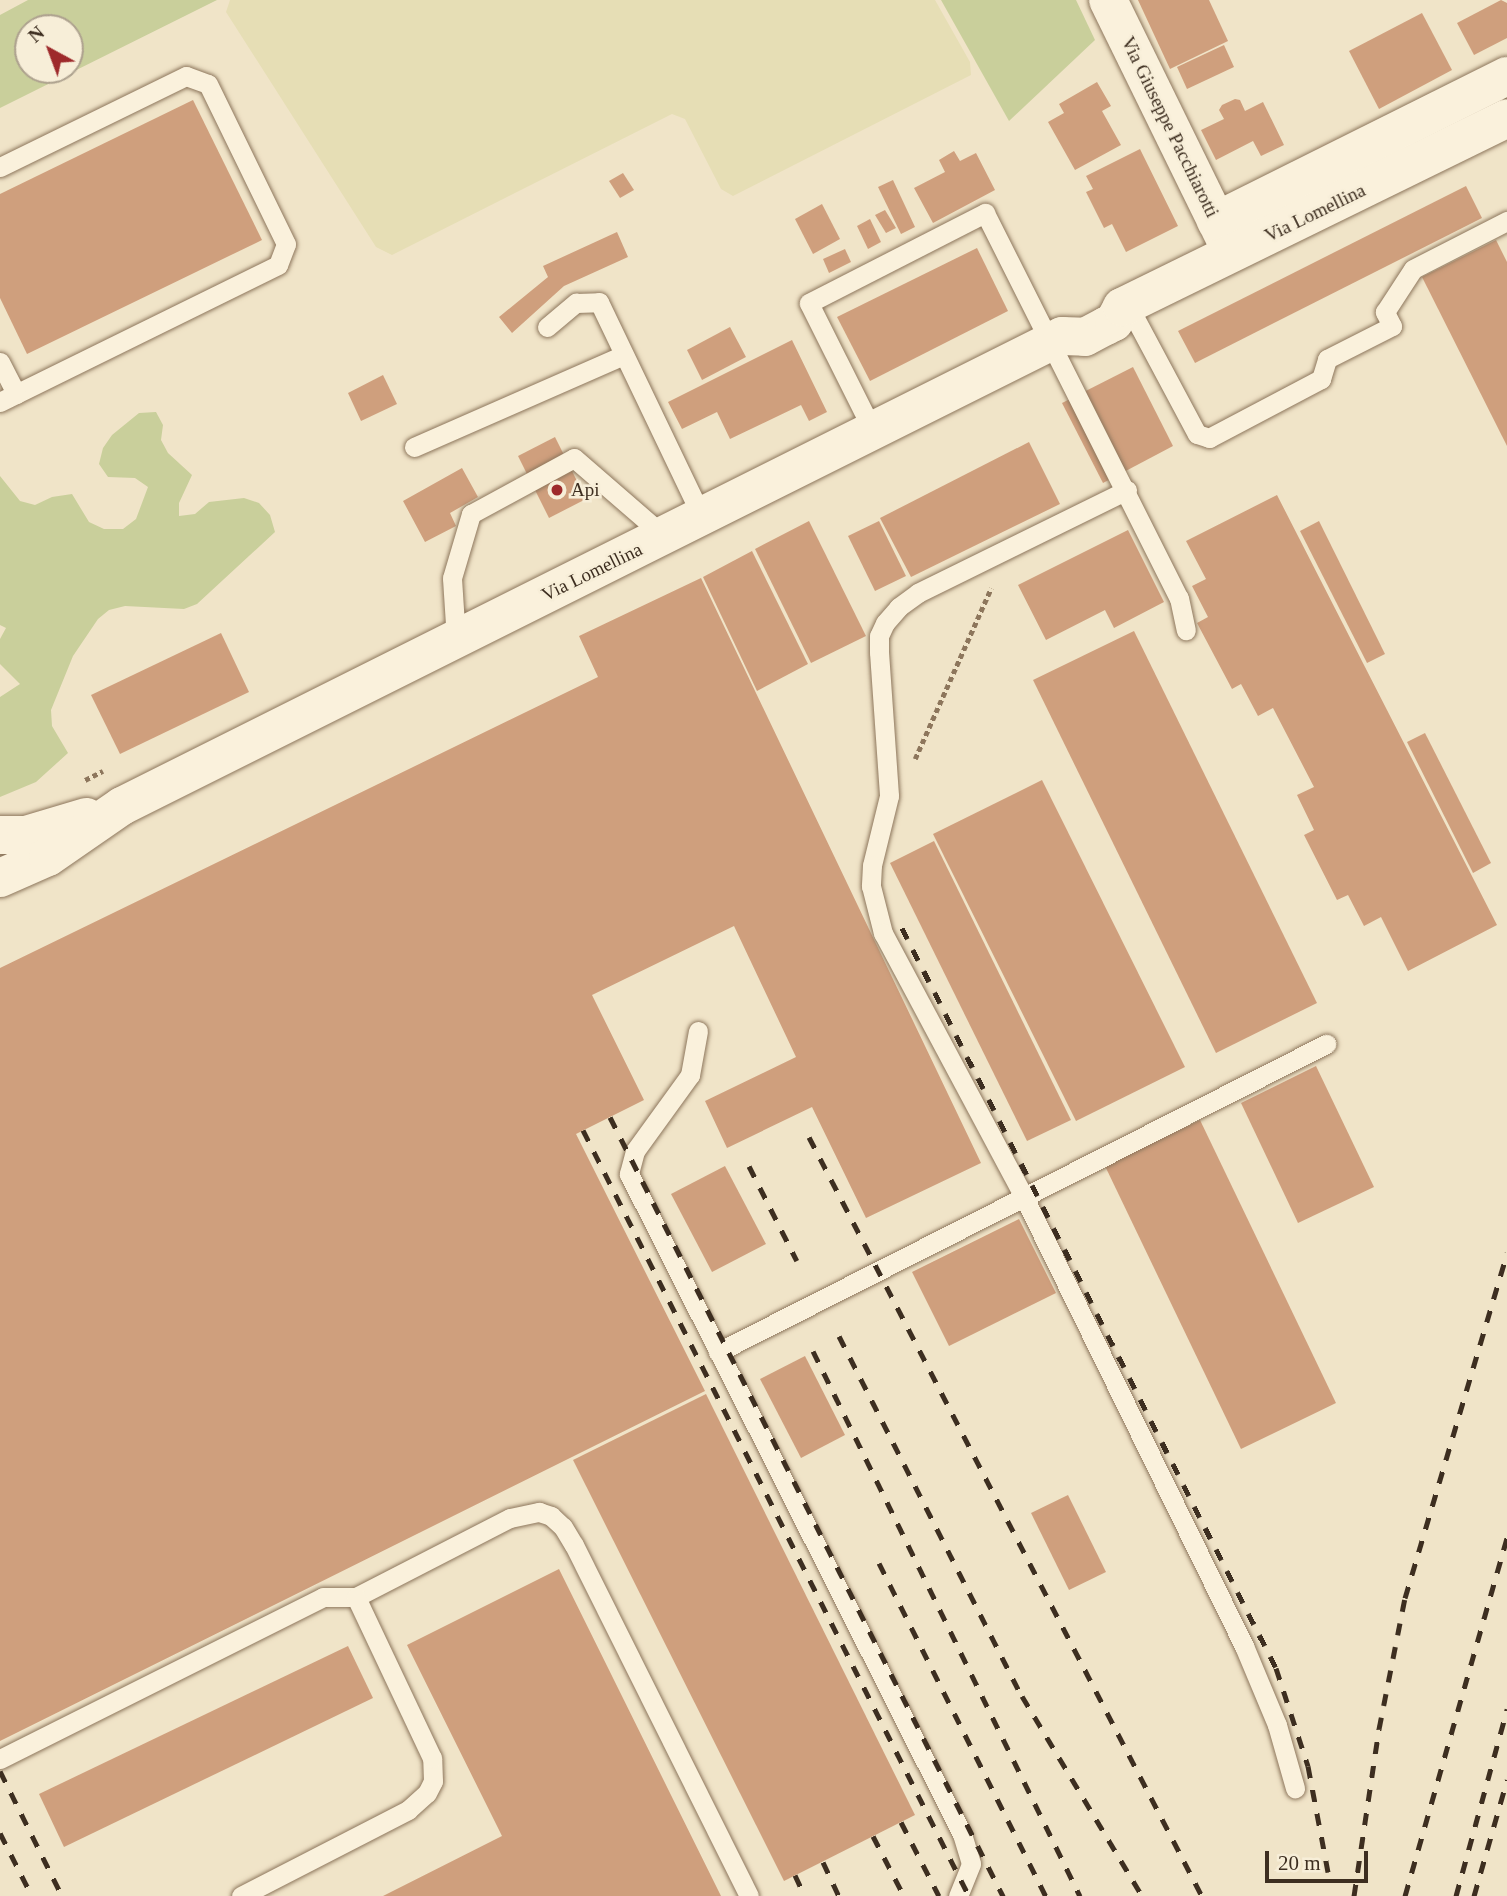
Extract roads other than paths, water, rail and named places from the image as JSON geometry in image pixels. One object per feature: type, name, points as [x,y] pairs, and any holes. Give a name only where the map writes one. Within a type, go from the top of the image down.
[{"type":"main road","name":"Via Giuseppe Pacchiarotti","points":[[1108,0],[1224,238]]},
{"type":"main road","name":"Via Lomellina","points":[[0,878],[48,857],[121,806],[1056,339],[1076,318],[1097,307],[1104,304],[1125,306],[1224,238],[1507,76]]},
{"type":"main road","name":"Via Lomellina","points":[[1224,238],[1507,118]]},
{"type":"main road","name":"Via Lomellina","points":[[0,835],[26,835],[121,806]]},
{"type":"lane","points":[[0,167],[186,76],[208,84],[286,244],[278,265],[8,398],[0,362]]},
{"type":"lane","points":[[873,431],[809,303],[985,213],[1056,339],[1179,598],[1186,630]]},
{"type":"lane","points":[[1125,306],[1197,434],[1209,438],[1321,379],[1327,359],[1392,326],[1385,312],[1413,269],[1507,221]]},
{"type":"lane","points":[[547,327],[576,303],[599,302],[702,517]]},
{"type":"lane","points":[[414,447],[624,355]]},
{"type":"lane","points":[[456,640],[452,578],[471,514],[574,458],[664,536]]},
{"type":"lane","points":[[1127,490],[908,600],[885,623],[879,636],[889,796],[872,865],[874,906],[883,933],[1024,1197],[1244,1646],[1276,1725],[1295,1788]]},
{"type":"lane","points":[[698,1031],[690,1075],[635,1151],[629,1174],[962,1834],[971,1864],[958,1896]]},
{"type":"lane","points":[[719,1352],[1326,1044]]},
{"type":"lane","points":[[0,1759],[323,1597],[356,1597],[510,1518],[539,1512],[551,1516],[563,1527],[574,1545],[749,1896]]},
{"type":"lane","points":[[241,1896],[408,1810],[427,1793],[433,1781],[432,1758],[356,1597]]},
{"type":"railway","points":[[902,928],[1276,1668],[1308,1766],[1328,1872]]},
{"type":"railway","points":[[610,1117],[1003,1896]]},
{"type":"railway","points":[[583,1130],[969,1896]]},
{"type":"railway","points":[[809,1137],[1202,1896]]},
{"type":"railway","points":[[749,1166],[797,1261]]},
{"type":"railway","points":[[1354,1896],[1379,1729],[1405,1598],[1507,1253]]},
{"type":"railway","points":[[839,1336],[1022,1696],[1142,1896]]},
{"type":"railway","points":[[813,1351],[1080,1896]]},
{"type":"railway","points":[[1405,1896],[1507,1537]]},
{"type":"railway","points":[[879,1563],[1046,1896]]},
{"type":"railway","points":[[1456,1896],[1507,1709]]},
{"type":"railway","points":[[0,1771],[62,1896]]},
{"type":"railway","points":[[1474,1896],[1507,1780]]},
{"type":"railway","points":[[901,1822],[939,1896]]},
{"type":"railway","points":[[0,1833],[32,1896]]},
{"type":"railway","points":[[873,1836],[904,1896]]},
{"type":"railway","points":[[823,1862],[839,1896]]},
{"type":"railway","points":[[795,1875],[805,1896]]},
{"type":"place","name":"Api","points":[[557,490]]}]
